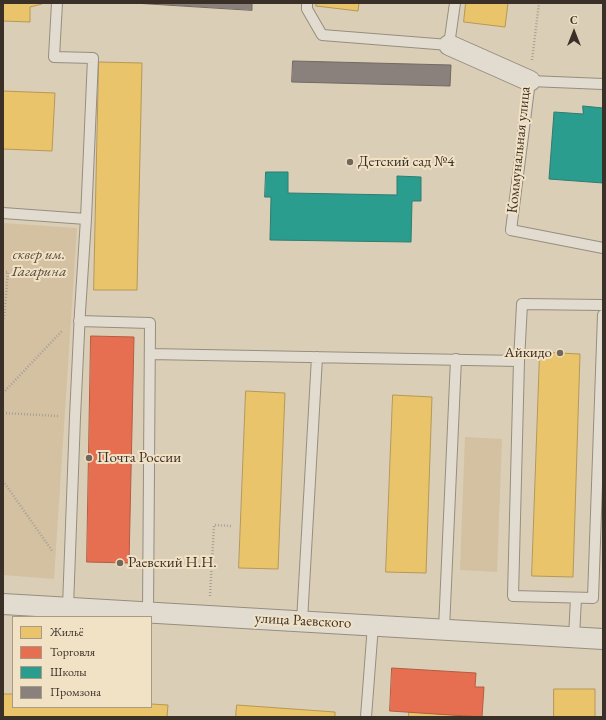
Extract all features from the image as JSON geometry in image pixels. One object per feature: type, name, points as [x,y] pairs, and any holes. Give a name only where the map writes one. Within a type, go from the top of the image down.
[{"type":"street","name":"Коммунальная улица","points":[[449,45],[530,81]]},
{"type":"street","name":"улица Раевского","points":[[3,604],[603,639]]},
{"type":"lane","points":[[57,3],[54,57],[93,58],[75,417],[68,608]]},
{"type":"lane","name":"Коммунальная улица","points":[[308,3],[307,9],[322,35],[449,45]]},
{"type":"lane","points":[[449,45],[455,3]]},
{"type":"lane","points":[[530,81],[603,84]]},
{"type":"lane","name":"Коммунальная улица","points":[[530,81],[511,230],[603,248]]},
{"type":"lane","points":[[3,213],[86,219]]},
{"type":"lane","points":[[603,305],[522,304],[519,361],[513,596],[593,598],[603,315]]},
{"type":"lane","points":[[80,317],[150,323],[148,612]]},
{"type":"lane","points":[[150,354],[519,361]]},
{"type":"lane","points":[[302,621],[317,357]]},
{"type":"lane","points":[[444,630],[456,359]]},
{"type":"lane","points":[[574,637],[576,598]]},
{"type":"lane","points":[[366,717],[373,626]]},
{"type":"path","points":[[530,81],[539,3]]},
{"type":"path","points":[[3,272],[8,272],[3,318]]},
{"type":"path","points":[[3,393],[80,317]]},
{"type":"path","points":[[3,413],[75,417]]},
{"type":"path","points":[[3,481],[69,573]]},
{"type":"path","points":[[210,596],[214,525],[232,526]]},
{"type":"green space","name":"сквер им. Гагарина","points":[[3,223],[77,228],[54,579],[3,575]]},
{"type":"green space","points":[[465,437],[502,439],[497,572],[460,570]]},
{"type":"building: Жильё","points":[[3,3],[42,4],[30,7],[30,22],[3,21]]},
{"type":"building: Жильё","points":[[317,3],[359,3],[358,11],[316,6]]},
{"type":"building: Жильё","points":[[466,3],[508,3],[505,27],[464,22]]},
{"type":"building: Жильё","points":[[99,62],[142,63],[137,290],[94,290]]},
{"type":"building: Жильё","points":[[3,91],[55,93],[52,151],[3,149]]},
{"type":"building: Жильё","points":[[540,352],[580,354],[573,577],[532,576]]},
{"type":"building: Жильё","points":[[246,391],[285,393],[278,569],[239,568]]},
{"type":"building: Жильё","points":[[393,395],[432,397],[426,573],[386,572]]},
{"type":"building: Жильё","points":[[554,689],[595,689],[595,717],[554,717]]},
{"type":"building: Жильё","points":[[3,694],[12,694],[12,708],[152,708],[152,704],[168,705],[167,717],[3,717]]},
{"type":"building: Жильё","points":[[237,705],[335,712],[335,717],[236,717]]},
{"type":"building: Жильё","points":[[409,712],[456,715],[455,717],[409,717]]},
{"type":"building: Торговля","points":[[91,336],[134,337],[129,563],[87,562]]},
{"type":"building: Торговля","points":[[392,668],[476,673],[475,687],[484,687],[482,717],[390,711]]},
{"type":"building: Школы","points":[[583,106],[603,108],[603,183],[549,179],[554,112],[583,114]]},
{"type":"building: Школы","points":[[266,172],[288,172],[288,193],[397,195],[397,176],[421,177],[421,201],[412,201],[411,242],[270,240],[271,197],[265,197]]},
{"type":"building: Промзона","points":[[134,3],[252,3],[252,10]]},
{"type":"building: Промзона","points":[[293,61],[451,65],[450,86],[292,82]]},
{"type":"place","name":"Детский сад №4","points":[[350,162]]},
{"type":"place","name":"Айкидо","points":[[560,353]]},
{"type":"place","name":"Почта России","points":[[89,458]]},
{"type":"place","name":"Раевский Н.Н.","points":[[120,563]]}]
